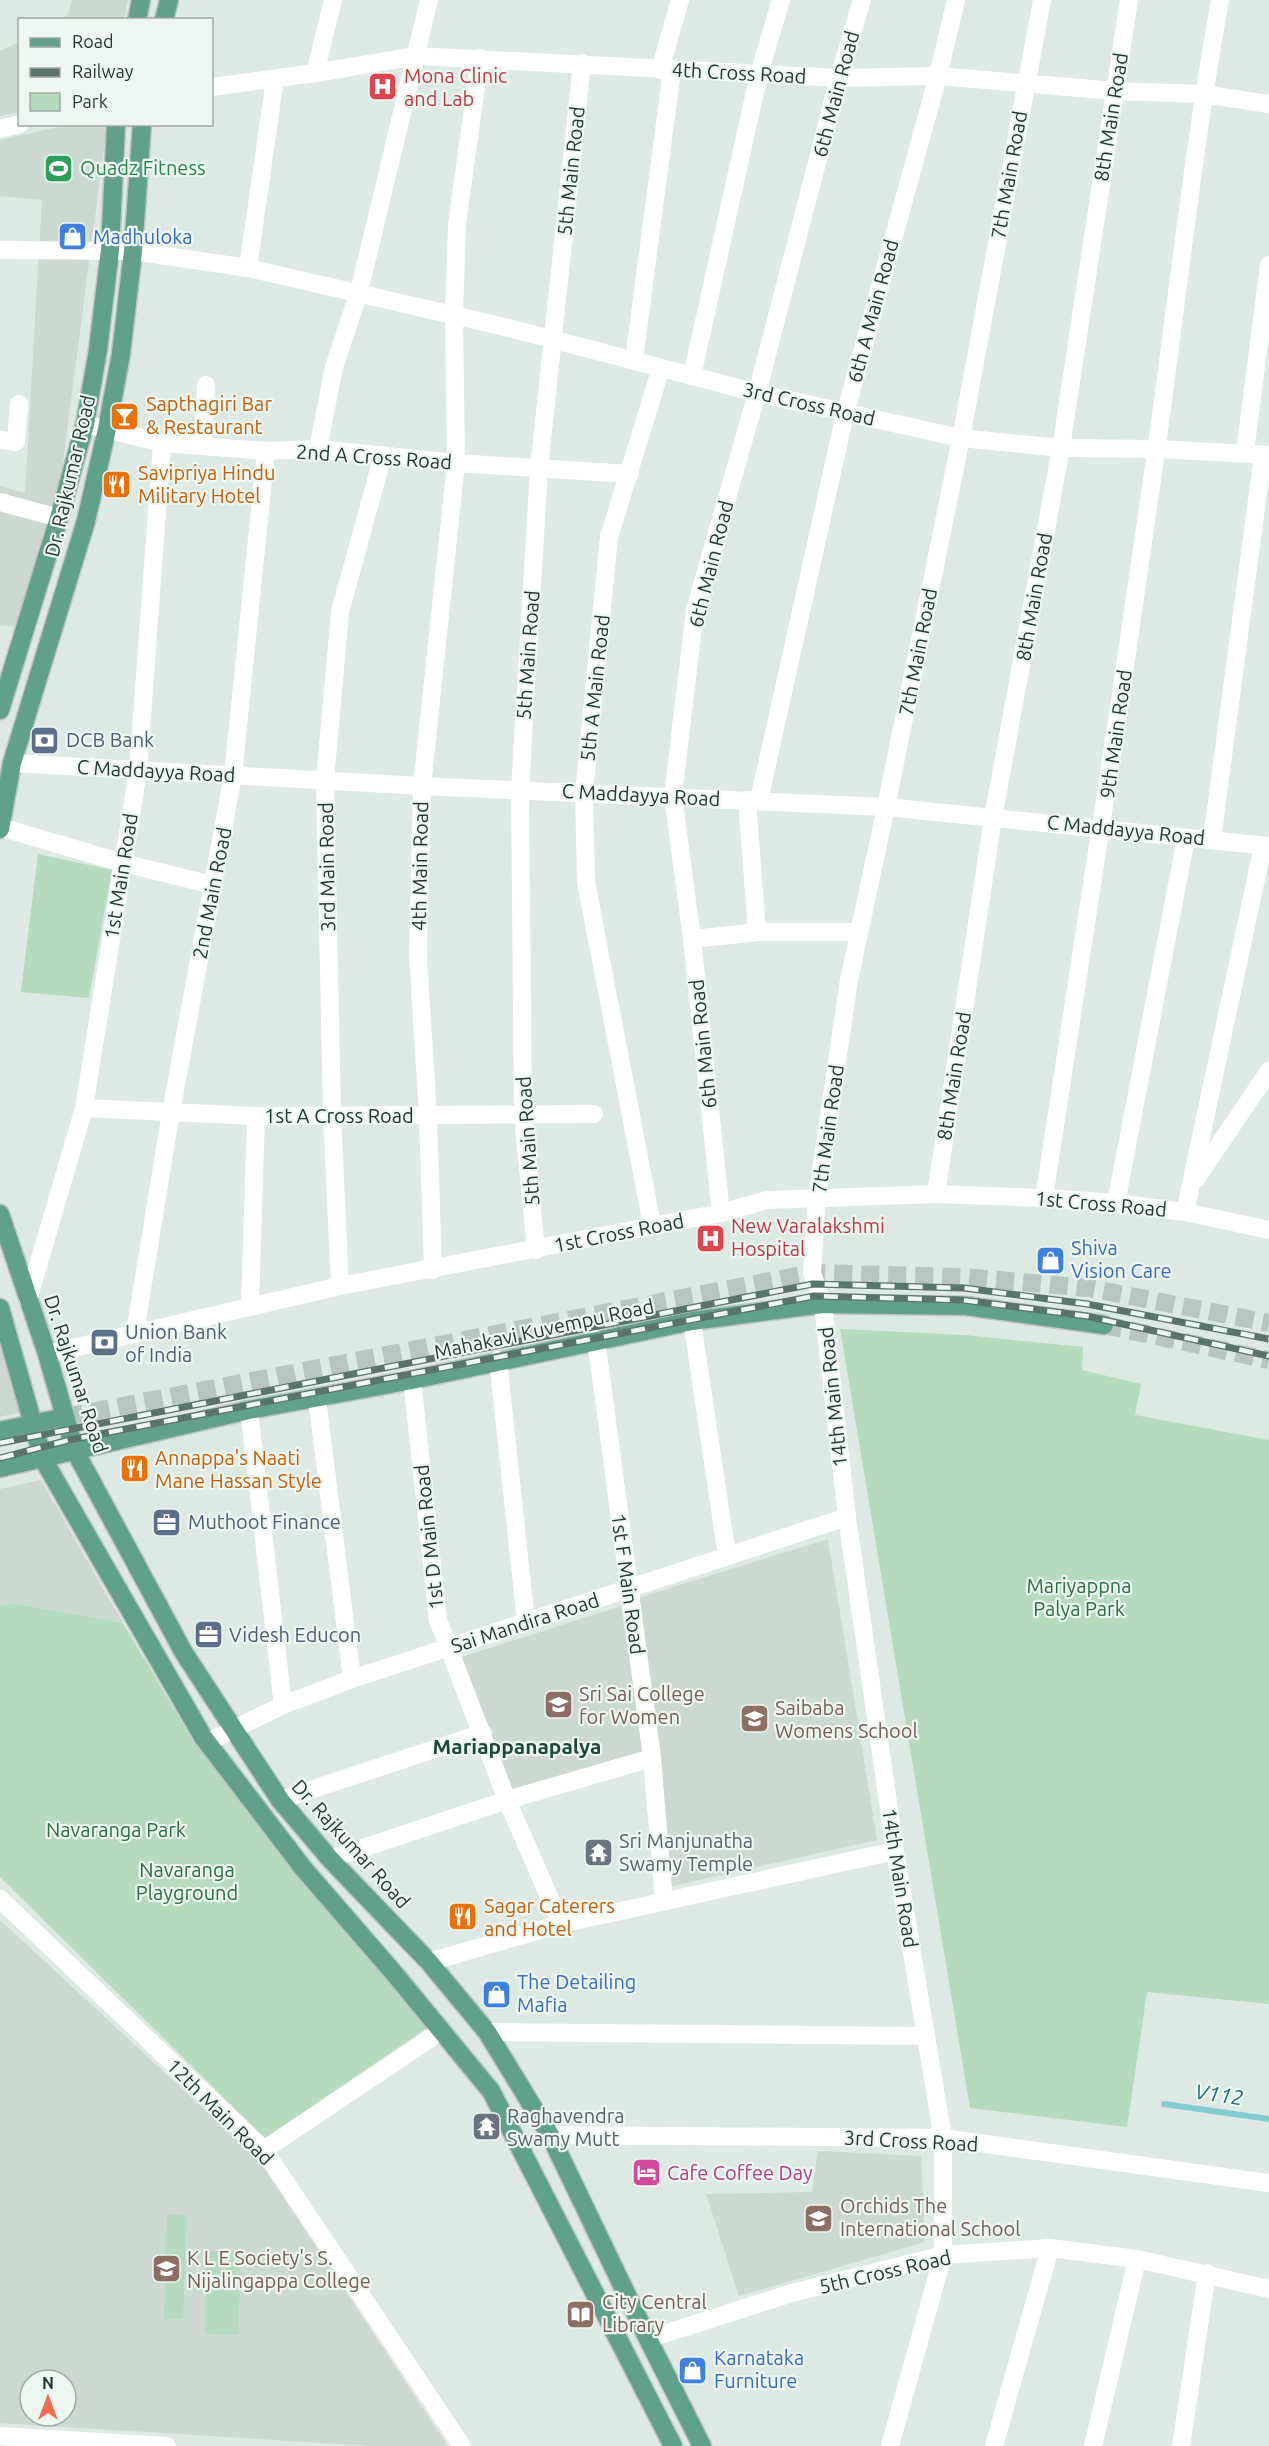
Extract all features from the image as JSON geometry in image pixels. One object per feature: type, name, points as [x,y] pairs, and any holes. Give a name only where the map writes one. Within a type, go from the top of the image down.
[{"type":"main road","points":[[137,18],[141,0]]},
{"type":"main road","points":[[164,18],[169,0]]},
{"type":"main road","name":"Dr. Rajkumar Road","points":[[0,710],[59,518],[85,424],[98,350],[110,250],[116,126]]},
{"type":"main road","name":"Dr. Rajkumar Road","points":[[0,828],[12,763],[86,521],[107,429],[121,354],[133,251],[142,126]]},
{"type":"main road","points":[[59,518],[86,521]]},
{"type":"main road","name":"Dr. Rajkumar Road","points":[[0,1214],[47,1354],[75,1451],[184,1653],[280,1800],[330,1859],[429,1962],[487,2031],[550,2135],[702,2446]]},
{"type":"main road","name":"Mahakavi Kuvempu Road","points":[[0,1468],[249,1410],[412,1380],[596,1339],[692,1321],[823,1305],[966,1306],[1104,1324]]},
{"type":"main road","points":[[0,1308],[43,1459],[208,1742],[303,1868],[491,2091],[673,2446]]},
{"type":"main road","points":[[0,1431],[65,1417]]},
{"type":"street","points":[[315,73],[333,0]]},
{"type":"street","points":[[318,448],[334,367],[358,292],[429,0]]},
{"type":"street","points":[[634,360],[666,70],[680,0]]},
{"type":"street","points":[[692,376],[759,74],[780,0]]},
{"type":"street","name":"6th Main Road","points":[[721,1213],[692,939],[674,796],[695,610],[758,393],[839,78],[862,0]]},
{"type":"street","name":"6th A Main Road","points":[[756,932],[753,800],[845,414],[938,76],[956,0]]},
{"type":"street","name":"7th Main Road","points":[[823,1305],[812,1273],[817,1198],[849,980],[961,438],[1042,0]]},
{"type":"street","name":"8th Main Road","points":[[936,1194],[993,818],[1061,448],[1129,0]]},
{"type":"street","points":[[1203,94],[1220,0]]},
{"type":"street","name":"4th Cross Road","points":[[213,87],[416,56],[839,78],[938,76],[1114,91],[1203,94],[1269,104]]},
{"type":"street","name":"4th Main Road","points":[[433,1270],[428,1116],[418,956],[422,786],[456,463],[454,315],[457,224],[480,58]]},
{"type":"street","name":"5th Main Road","points":[[536,1250],[523,1116],[520,789],[539,469],[582,63]]},
{"type":"street","points":[[248,268],[275,79]]},
{"type":"street","name":"9th Main Road","points":[[1044,1198],[1102,829],[1157,448],[1203,94]]},
{"type":"street","points":[[0,129],[18,124]]},
{"type":"street","points":[[0,250],[133,251]]},
{"type":"street","name":"3rd Cross Road","points":[[133,251],[248,268],[358,292],[758,393],[961,438],[1061,448],[1157,448],[1259,454]]},
{"type":"street","points":[[1212,839],[1259,454],[1269,265]]},
{"type":"street","name":"5th A Main Road","points":[[652,1225],[586,882],[584,793],[609,537],[661,368]]},
{"type":"street","points":[[203,446],[206,385]]},
{"type":"street","points":[[0,440],[16,442],[19,404]]},
{"type":"street","name":"2nd A Cross Road","points":[[85,424],[162,443],[266,451],[318,448],[456,463],[630,474]]},
{"type":"street","name":"1st Main Road","points":[[28,1300],[84,1108],[138,771],[162,443]]},
{"type":"street","name":"2nd Main Road","points":[[135,1332],[171,1112],[233,775],[266,451]]},
{"type":"street","name":"3rd Main Road","points":[[340,1286],[332,1115],[325,780],[340,612],[383,455]]},
{"type":"street","points":[[0,502],[59,518]]},
{"type":"street","name":"C Maddayya Road","points":[[12,763],[422,786],[886,807],[1266,846]]},
{"type":"street","points":[[0,828],[123,863],[213,885]]},
{"type":"street","points":[[1116,1203],[1186,838]]},
{"type":"street","points":[[1185,1212],[1266,846]]},
{"type":"street","points":[[692,939],[756,932],[859,932]]},
{"type":"street","points":[[1190,1188],[1269,1071]]},
{"type":"street","name":"1st A Cross Road","points":[[84,1108],[256,1116],[594,1114]]},
{"type":"street","points":[[250,1305],[256,1116]]},
{"type":"street","name":"1st Cross Road","points":[[47,1354],[250,1305],[721,1213],[767,1200],[936,1194],[1044,1198],[1116,1203],[1185,1212],[1269,1229]]},
{"type":"street","name":"14th Main Road","points":[[823,1305],[847,1517],[895,1851],[943,2138],[943,2255],[890,2446]]},
{"type":"street","points":[[692,1321],[727,1556]]},
{"type":"street","name":"1st F Main Road","points":[[596,1339],[652,1758],[664,1901]]},
{"type":"street","points":[[498,1360],[525,1622]]},
{"type":"street","name":"1st D Main Road","points":[[412,1380],[438,1620],[507,1800],[561,1924]]},
{"type":"street","points":[[317,1398],[352,1679]]},
{"type":"street","points":[[249,1410],[283,1704]]},
{"type":"street","name":"Sai Mandira Road","points":[[208,1742],[283,1704],[352,1679],[847,1517]]},
{"type":"street","points":[[280,1800],[483,1733]]},
{"type":"street","points":[[330,1859],[507,1800],[652,1758]]},
{"type":"street","points":[[429,1962],[561,1924],[895,1851]]},
{"type":"street","name":"12th Main Road","points":[[0,1899],[264,2150],[462,2446]]},
{"type":"street","points":[[264,2150],[441,2031]]},
{"type":"street","points":[[487,2031],[925,2036]]},
{"type":"street","name":"3rd Cross Road","points":[[550,2135],[943,2138],[1269,2183]]},
{"type":"street","points":[[994,2446],[1050,2248]]},
{"type":"street","name":"5th Cross Road","points":[[648,2339],[792,2293],[943,2255],[1050,2248],[1137,2259],[1207,2273],[1269,2289]]},
{"type":"street","points":[[1094,2446],[1137,2259]]},
{"type":"street","points":[[1181,2446],[1207,2273]]},
{"type":"street","points":[[0,2436],[167,2446]]},
{"type":"shaded area","points":[[72,0],[128,0],[124,18],[62,18],[68,15]]},
{"type":"shaded area","points":[[18,42],[18,112],[0,116],[0,51]]},
{"type":"shaded area","points":[[63,126],[107,126],[59,492],[16,627],[0,625],[0,486],[25,493],[42,200],[0,196],[0,140]]},
{"type":"shaded area","points":[[0,1333],[24,1411],[0,1417]]},
{"type":"shaded area","points":[[41,1480],[123,1623],[12,1603],[0,1606],[0,1489]]},
{"type":"shaded area","name":"Saibaba Womens School","points":[[828,1539],[877,1840],[668,1887],[638,1598]]},
{"type":"shaded area","name":"Sri Sai College for Women","points":[[621,1606],[644,1752],[509,1794],[462,1657]]},
{"type":"shaded area","name":"K L E Society's S. Nijalingappa College","points":[[0,1920],[258,2159],[448,2446],[373,2446],[78,2428],[78,2368],[18,2368],[18,2424],[0,2423]]},
{"type":"shaded area","name":"Orchids The International School","points":[[818,2151],[921,2156],[925,2242],[739,2296],[706,2194],[812,2192]]},
{"type":"green space","points":[[38,854],[112,870],[89,998],[21,992]]},
{"type":"green space","name":"Mariyappna Palya Park","points":[[840,1329],[965,1335],[1083,1347],[1082,1370],[1141,1384],[1135,1415],[1269,1440],[1269,2004],[1147,1992],[1127,2127],[970,2108]]},
{"type":"green space","name":"Navaranga Park","points":[[12,1603],[123,1623],[195,1744],[427,2028],[265,2138],[0,1877],[0,1606]]},
{"type":"green space","points":[[167,2214],[186,2215],[183,2319],[164,2319]]},
{"type":"green space","points":[[207,2251],[241,2252],[238,2335],[205,2334]]},
{"type":"waterway","name":"V112","points":[[1164,2104],[1269,2119]]},
{"type":"tunnel","points":[[65,1417],[812,1273],[964,1277],[1089,1288],[1269,1323]]},
{"type":"tunnel","points":[[1104,1325],[1269,1360]]},
{"type":"railway","points":[[0,1443],[813,1284],[964,1288],[1087,1304],[1269,1339]]},
{"type":"railway","points":[[0,1458],[69,1440],[814,1296],[963,1300],[1086,1316],[1269,1356]]},
{"type":"place","name":"Mona Clinic and Lab","points":[[383,87]]},
{"type":"place","name":"Quadz Fitness","points":[[59,168]]},
{"type":"place","name":"Madhuloka","points":[[72,237]]},
{"type":"place","name":"Sapthagiri Bar & Restaurant","points":[[125,416]]},
{"type":"place","name":"Savipriya Hindu Military Hotel","points":[[117,485]]},
{"type":"place","name":"DCB Bank","points":[[45,740]]},
{"type":"place","name":"New Varalakshmi Hospital","points":[[710,1238]]},
{"type":"place","name":"Shiva Vision Care","points":[[1050,1260]]},
{"type":"place","name":"Union Bank of India","points":[[104,1343]]},
{"type":"place","name":"Annappa's Naati Mane Hassan Style","points":[[134,1469]]},
{"type":"place","name":"Muthoot Finance","points":[[167,1522]]},
{"type":"place","name":"Videsh Educon","points":[[208,1635]]},
{"type":"place","name":"Sri Sai College for Women","points":[[558,1705]]},
{"type":"place","name":"Saibaba Womens School","points":[[754,1719]]},
{"type":"place","name":"Sri Manjunatha Swamy Temple","points":[[598,1853]]},
{"type":"place","name":"Sagar Caterers and Hotel","points":[[463,1917]]},
{"type":"place","name":"The Detailing Mafia","points":[[496,1994]]},
{"type":"place","name":"Raghavendra Swamy Mutt","points":[[486,2127]]},
{"type":"place","name":"Cafe Coffee Day","points":[[646,2173]]},
{"type":"place","name":"Orchids The International School","points":[[819,2218]]},
{"type":"place","name":"K L E Society's S. Nijalingappa College","points":[[166,2269]]},
{"type":"place","name":"City Central Library","points":[[581,2314]]},
{"type":"place","name":"Karnataka Furniture","points":[[693,2370]]},
{"type":"district","name":"Mariappanapalya","points":[[517,1747]]},
{"type":"park label","name":"Navaranga Playground","points":[[187,1882]]}]
